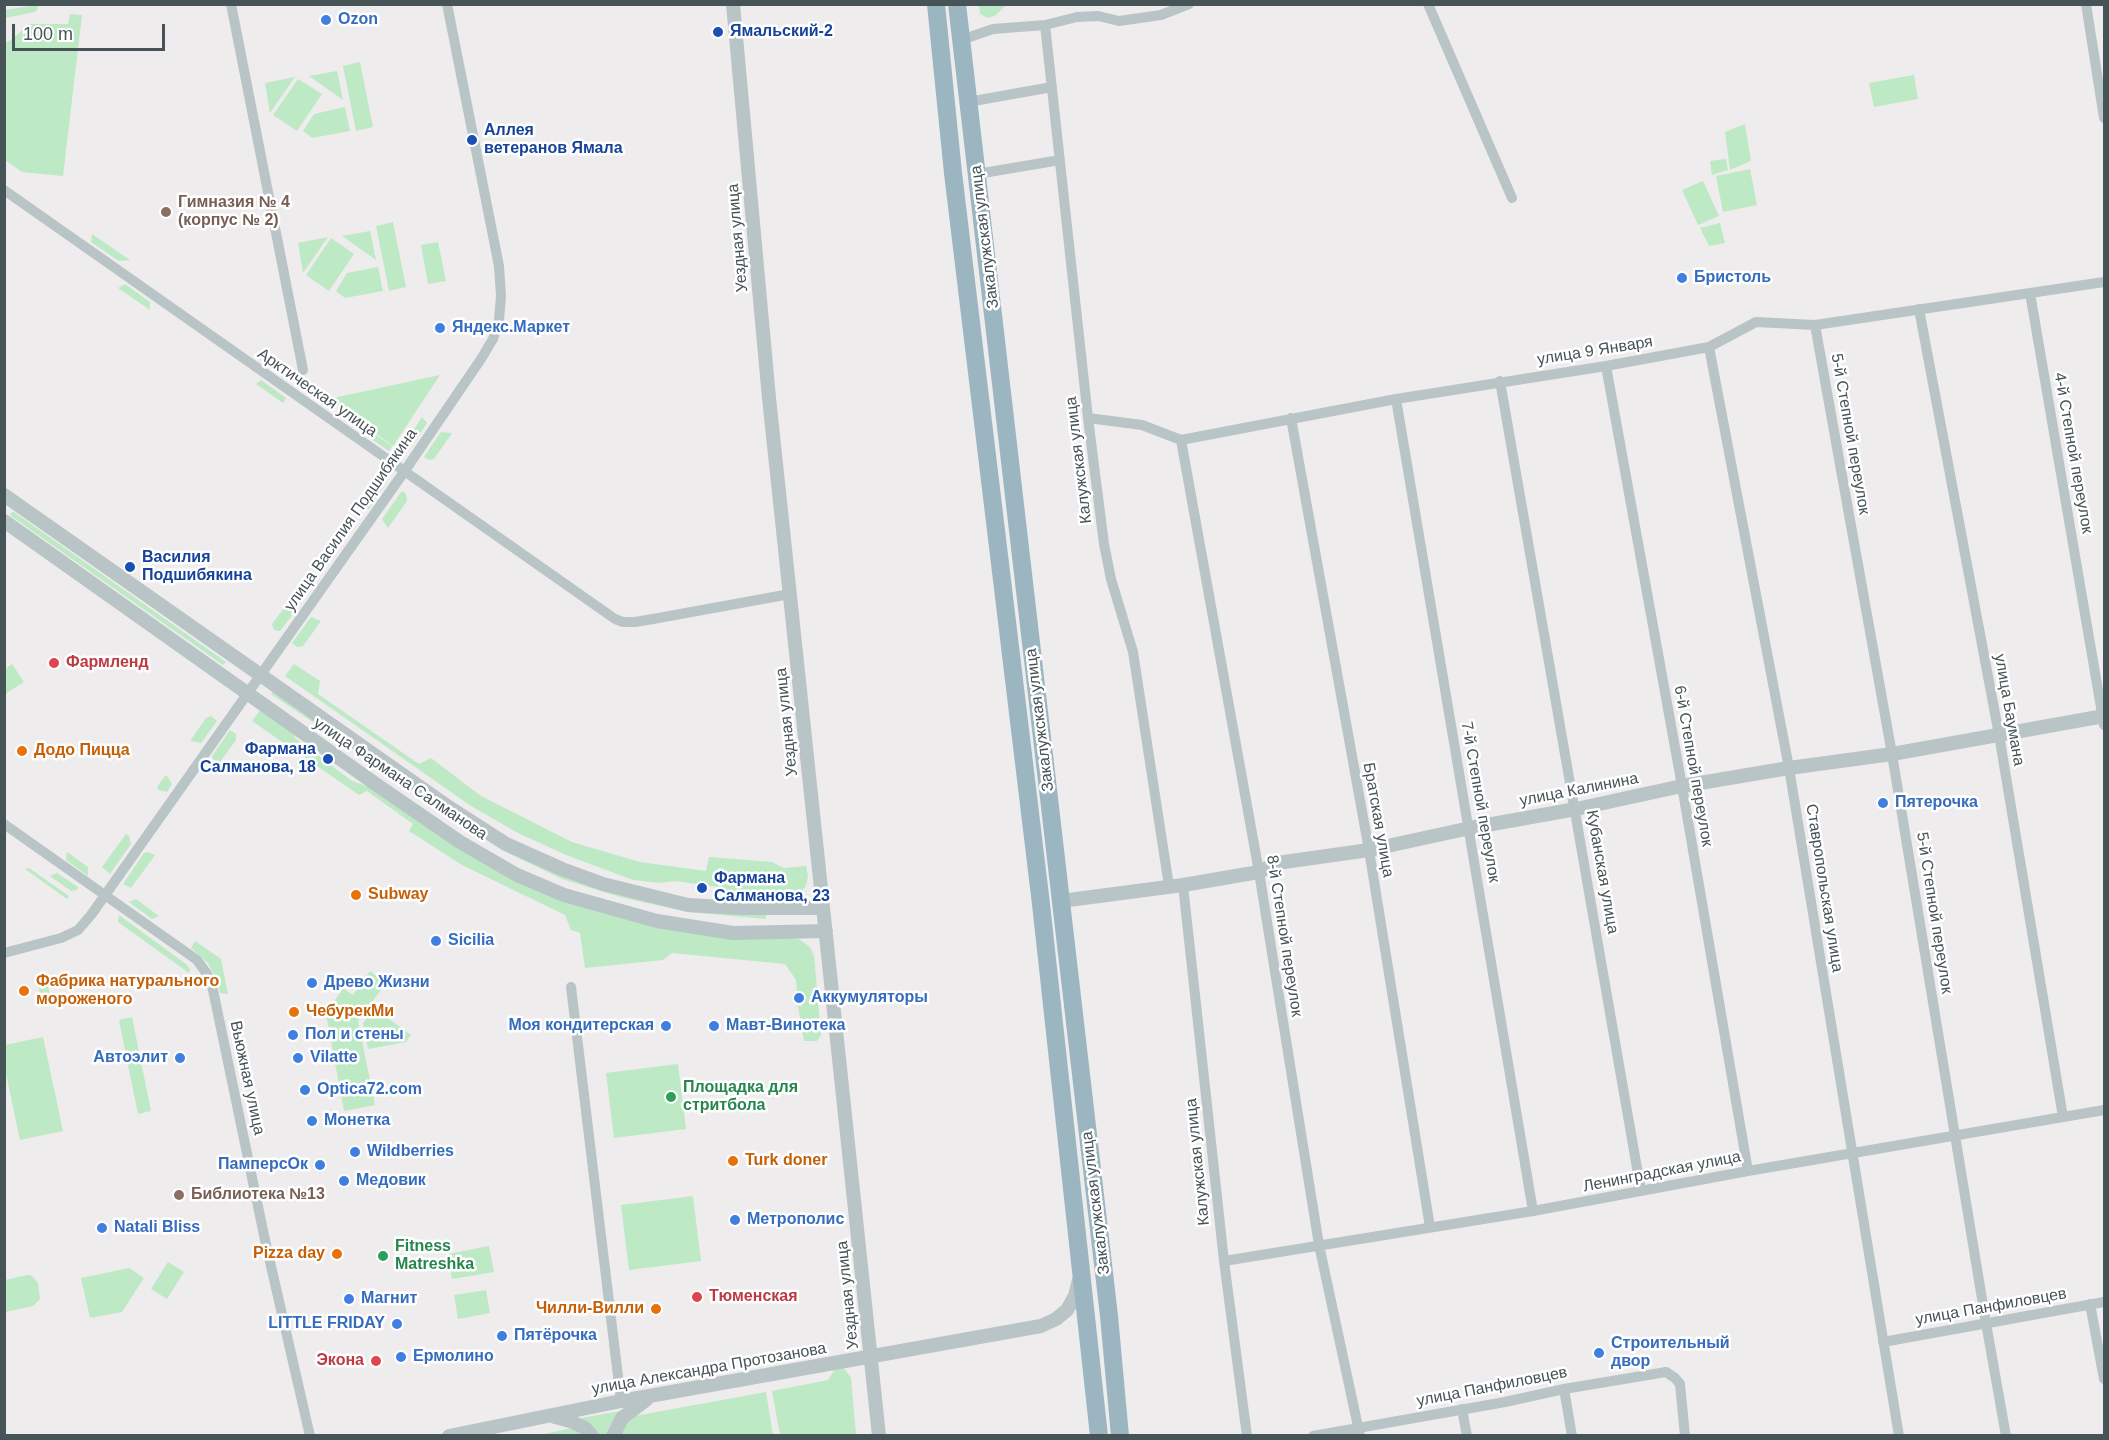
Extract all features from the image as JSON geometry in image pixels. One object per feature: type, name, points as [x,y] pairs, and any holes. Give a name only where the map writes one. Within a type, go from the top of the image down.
[{"type":"highway","points":[[936,4],[956,197],[1082,1266],[1099,1436]]},
{"type":"highway","name":"Закалужская улица","points":[[957,4],[1109,1316],[1120,1436]]},
{"type":"street","name":"Арктическая улица","points":[[231,4],[303,370]]},
{"type":"street","name":"улица Василия Подшибякина","points":[[4,953],[62,938],[78,930],[105,896],[404,472],[493,339],[501,304],[499,266],[447,4]]},
{"type":"street","name":"Уездная улица","points":[[733,4],[769,398],[879,1436]]},
{"type":"street","points":[[930,4],[939,28]]},
{"type":"street","points":[[961,40],[993,29],[1046,25],[1077,17],[1098,16],[1119,21],[1161,15],[1189,4]]},
{"type":"street","points":[[1428,4],[1512,198]]},
{"type":"street","points":[[2086,4],[2104,118]]},
{"type":"street","name":"Калужская улица","points":[[1046,25],[1088,418],[1104,544],[1111,579],[1133,652],[1169,886]]},
{"type":"street","points":[[968,102],[1052,87]]},
{"type":"street","points":[[977,174],[1060,160]]},
{"type":"street","name":"Арктическая улица","points":[[4,190],[615,619],[623,622],[653,620],[790,594]]},
{"type":"street","name":"улица 9 Января","points":[[1181,440],[1396,399],[1606,366],[1709,347],[1756,322],[1815,324],[2104,282]]},
{"type":"street","name":"4-й Степной переулок","points":[[2030,293],[2104,719]]},
{"type":"street","name":"улица Баумана","points":[[1919,309],[1998,735],[2063,1117]]},
{"type":"street","name":"5-й Степной переулок","points":[[1815,324],[1892,754],[2006,1436]]},
{"type":"street","name":"Ставропольская улица","points":[[1709,347],[1789,768],[1899,1436]]},
{"type":"street","name":"6-й Степной переулок","points":[[1606,366],[1682,786],[1748,1171]]},
{"type":"street","name":"Кубанская улица","points":[[1500,381],[1641,1191]]},
{"type":"street","name":"7-й Степной переулок","points":[[1396,399],[1533,1211]]},
{"type":"street","points":[[1088,418],[1143,425],[1181,440]]},
{"type":"street","name":"Братская улица","points":[[1291,418],[1369,850],[1430,1227]]},
{"type":"street","name":"8-й Степной переулок","points":[[1181,440],[1259,872],[1319,1245],[1359,1431]]},
{"type":"street","name":"улица Фармана Салманова","points":[[4,495],[450,808],[506,844],[562,869],[639,894],[688,905],[741,909],[823,908]]},
{"type":"street","points":[[4,507],[10,504],[20,506]]},
{"type":"street","name":"улица Фармана Салманова","points":[[6,521],[247,694],[460,842],[517,875],[564,895],[657,921],[733,933],[826,931]]},
{"type":"street","name":"улица Калинина","points":[[1061,901],[1184,885],[1259,872],[1277,863],[1369,850],[1682,786],[2104,719]]},
{"type":"street","name":"Вьюжная улица","points":[[4,824],[197,960],[207,974],[213,990],[265,1240],[310,1436]]},
{"type":"street","name":"Калужская улица","points":[[1184,885],[1224,1261],[1247,1436]]},
{"type":"street","points":[[571,987],[621,1401]]},
{"type":"street","name":"Ленинградская улица","points":[[1224,1261],[1533,1211],[1955,1134],[2104,1110]]},
{"type":"street","name":"улица Александра Протозанова","points":[[448,1436],[621,1401],[1041,1326],[1056,1319],[1067,1310],[1076,1296],[1082,1266]]},
{"type":"street","name":"улица Панфиловцев","points":[[1883,1342],[2104,1302]]},
{"type":"street","points":[[2090,1304],[2104,1379]]},
{"type":"street","name":"улица Панфиловцев","points":[[1313,1436],[1359,1431],[1462,1408],[1666,1372],[1680,1384],[1685,1436]]},
{"type":"street","points":[[1564,1389],[1572,1436]]},
{"type":"street","points":[[613,1436],[622,1418],[653,1396]]},
{"type":"street","points":[[1462,1408],[1467,1436]]},
{"type":"street","points":[[548,1416],[570,1420],[585,1428],[592,1436]]},
{"type":"green space","points":[[979,4],[1006,5],[996,15],[988,18],[980,14]]},
{"type":"green space","points":[[37,5],[35,12],[5,18],[5,10]]},
{"type":"green space","points":[[70,14],[82,15],[63,176],[22,172],[5,160],[5,42],[30,24],[68,24]]},
{"type":"green space","points":[[360,62],[373,127],[356,131],[343,66]]},
{"type":"green space","points":[[337,71],[343,100],[309,76]]},
{"type":"green space","points":[[1914,75],[1918,99],[1874,107],[1869,83]]},
{"type":"green space","points":[[295,77],[270,113],[265,83]]},
{"type":"green space","points":[[298,79],[322,94],[297,131],[273,115]]},
{"type":"green space","points":[[345,107],[350,131],[312,138],[303,131],[314,114]]},
{"type":"green space","points":[[1745,124],[1751,161],[1730,170],[1725,132]]},
{"type":"green space","points":[[1726,159],[1728,170],[1712,175],[1710,161]]},
{"type":"green space","points":[[1750,169],[1757,205],[1723,212],[1716,176]]},
{"type":"green space","points":[[1703,181],[1719,216],[1698,225],[1682,190]]},
{"type":"green space","points":[[393,222],[406,287],[389,291],[376,226]]},
{"type":"green space","points":[[1720,223],[1725,243],[1709,246],[1700,228]]},
{"type":"green space","points":[[370,231],[376,260],[342,236]]},
{"type":"green space","points":[[92,234],[130,260],[119,261],[91,242]]},
{"type":"green space","points":[[328,237],[303,273],[298,243]]},
{"type":"green space","points":[[331,238],[354,254],[329,291],[306,275]]},
{"type":"green space","points":[[438,242],[446,281],[428,284],[421,245]]},
{"type":"green space","points":[[378,267],[383,291],[345,298],[336,291],[347,273]]},
{"type":"green space","points":[[125,284],[150,302],[150,310],[118,288]]},
{"type":"green space","points":[[271,359],[292,375],[284,378],[270,368]]},
{"type":"green space","points":[[440,375],[393,446],[329,399]]},
{"type":"green space","points":[[261,380],[286,398],[283,403],[256,384]]},
{"type":"green space","points":[[422,417],[427,423],[411,447],[405,443]]},
{"type":"green space","points":[[370,431],[392,446],[389,451],[370,438]]},
{"type":"green space","points":[[441,432],[452,433],[434,459],[429,460],[424,457]]},
{"type":"green space","points":[[383,478],[387,481],[369,509],[361,508],[359,505],[378,479]]},
{"type":"green space","points":[[402,491],[406,494],[407,501],[388,528],[382,519]]},
{"type":"green space","points":[[14,512],[226,662],[223,665],[11,516],[10,513]]},
{"type":"green space","points":[[296,592],[301,594],[302,602],[280,631],[274,630],[272,624]]},
{"type":"green space","points":[[311,617],[321,621],[303,646],[297,647],[292,643]]},
{"type":"green space","points":[[12,664],[24,682],[5,694],[5,669]]},
{"type":"green space","points":[[294,664],[320,681],[318,694],[419,764],[431,758],[481,796],[572,842],[640,862],[706,871],[709,857],[772,862],[784,868],[806,866],[808,877],[806,886],[797,896],[791,897],[737,895],[719,887],[675,881],[660,883],[633,880],[566,855],[518,833],[471,806],[285,676]]},
{"type":"green space","points":[[274,691],[564,873],[766,914],[766,919],[688,912],[620,897],[562,879],[502,850],[271,694]]},
{"type":"green space","points":[[261,709],[293,731],[295,738],[352,781],[372,788],[550,896],[799,939],[810,947],[814,956],[821,1035],[817,1041],[804,1041],[798,1006],[802,1006],[801,994],[797,994],[796,980],[785,964],[672,953],[663,960],[585,968],[580,933],[571,930],[565,915],[462,865],[409,831],[413,824],[367,791],[359,795],[252,721]]},
{"type":"green space","points":[[211,716],[217,721],[201,743],[190,741],[206,718]]},
{"type":"green space","points":[[230,730],[236,734],[236,740],[217,766],[212,756]]},
{"type":"green space","points":[[165,776],[172,784],[167,792],[158,790],[157,787]]},
{"type":"green space","points":[[126,834],[131,844],[110,874],[102,867]]},
{"type":"green space","points":[[67,852],[88,867],[88,876],[66,860]]},
{"type":"green space","points":[[144,853],[155,855],[131,888],[123,884]]},
{"type":"green space","points":[[29,868],[69,896],[67,899],[25,869]]},
{"type":"green space","points":[[57,873],[78,887],[77,890],[71,891],[50,876]]},
{"type":"green space","points":[[136,899],[159,916],[152,919],[129,902]]},
{"type":"green space","points":[[119,915],[186,964],[190,969],[189,973],[118,922]]},
{"type":"green space","points":[[195,941],[221,959],[228,994],[220,993],[218,983],[208,963],[191,948]]},
{"type":"green space","points":[[370,971],[386,983],[358,1021],[375,1105],[344,1111],[326,1014],[343,988],[353,995]]},
{"type":"green space","points":[[47,982],[52,1005],[43,1007],[38,984]]},
{"type":"green space","points":[[374,1008],[411,1035],[406,1042],[368,1049],[363,1023]]},
{"type":"green space","points":[[132,1017],[151,1111],[138,1114],[119,1020]]},
{"type":"green space","points":[[43,1037],[63,1131],[20,1140],[5,1069],[5,1045]]},
{"type":"green space","points":[[678,1064],[686,1129],[614,1138],[606,1073]]},
{"type":"green space","points":[[693,1196],[701,1261],[629,1270],[621,1205]]},
{"type":"green space","points":[[489,1246],[494,1272],[452,1279],[448,1254]]},
{"type":"green space","points":[[168,1262],[184,1272],[167,1299],[151,1289]]},
{"type":"green space","points":[[129,1268],[144,1278],[122,1312],[90,1318],[81,1278]]},
{"type":"green space","points":[[32,1276],[38,1283],[40,1299],[33,1306],[5,1312],[5,1280]]},
{"type":"green space","points":[[486,1290],[490,1313],[458,1319],[454,1295]]},
{"type":"green space","points":[[844,1368],[851,1378],[856,1435],[780,1435],[772,1391],[828,1380],[835,1369]]},
{"type":"green space","points":[[766,1392],[773,1435],[618,1436],[629,1417]]},
{"type":"green space","points":[[621,1411],[606,1435],[599,1435],[581,1418]]},
{"type":"green space","points":[[576,1427],[587,1436],[536,1436]]},
{"type":"place","name":"Ozon","points":[[326,20]]},
{"type":"place","name":"Ямальский-2","points":[[718,32]]},
{"type":"place","name":"Аллея ветеранов Ямала","points":[[472,140]]},
{"type":"place","name":"Гимназия № 4 (корпус № 2)","points":[[166,212]]},
{"type":"place","name":"Бристоль","points":[[1682,278]]},
{"type":"place","name":"Яндекс.Маркет","points":[[440,328]]},
{"type":"place","name":"Василия Подшибякина","points":[[130,567]]},
{"type":"place","name":"Фармленд","points":[[54,663]]},
{"type":"place","name":"Додо Пицца","points":[[22,751]]},
{"type":"place","name":"Фармана Салманова, 18","points":[[328,759]]},
{"type":"place","name":"Пятерочка","points":[[1883,803]]},
{"type":"place","name":"Фармана Салманова, 23","points":[[702,888]]},
{"type":"place","name":"Subway","points":[[356,895]]},
{"type":"place","name":"Sicilia","points":[[436,941]]},
{"type":"place","name":"Древо Жизни","points":[[312,983]]},
{"type":"place","name":"Фабрика натурального мороженого","points":[[24,991]]},
{"type":"place","name":"Аккумуляторы","points":[[799,998]]},
{"type":"place","name":"ЧебурекМи","points":[[294,1012]]},
{"type":"place","name":"Моя кондитерская","points":[[666,1026]]},
{"type":"place","name":"Мавт-Винотека","points":[[714,1026]]},
{"type":"place","name":"Пол и стены","points":[[293,1035]]},
{"type":"place","name":"Автоэлит","points":[[180,1058]]},
{"type":"place","name":"Vilatte","points":[[298,1058]]},
{"type":"place","name":"Optica72.com","points":[[305,1090]]},
{"type":"place","name":"Площадка для стритбола","points":[[671,1097]]},
{"type":"place","name":"Монетка","points":[[312,1121]]},
{"type":"place","name":"Wildberries","points":[[355,1152]]},
{"type":"place","name":"Turk doner","points":[[733,1161]]},
{"type":"place","name":"ПамперсОк","points":[[320,1165]]},
{"type":"place","name":"Медовик","points":[[344,1181]]},
{"type":"place","name":"Библиотека №13","points":[[179,1195]]},
{"type":"place","name":"Метрополис","points":[[735,1220]]},
{"type":"place","name":"Natali Bliss","points":[[102,1228]]},
{"type":"place","name":"Pizza day","points":[[337,1254]]},
{"type":"place","name":"Fitness Matreshka","points":[[383,1256]]},
{"type":"place","name":"Тюменская","points":[[697,1297]]},
{"type":"place","name":"Магнит","points":[[349,1299]]},
{"type":"place","name":"Чилли-Вилли","points":[[656,1309]]},
{"type":"place","name":"LITTLE FRIDAY","points":[[397,1324]]},
{"type":"place","name":"Пятёрочка","points":[[502,1336]]},
{"type":"place","name":"Строительный двор","points":[[1599,1353]]},
{"type":"place","name":"Ермолино","points":[[401,1357]]},
{"type":"place","name":"Экона","points":[[376,1361]]}]
